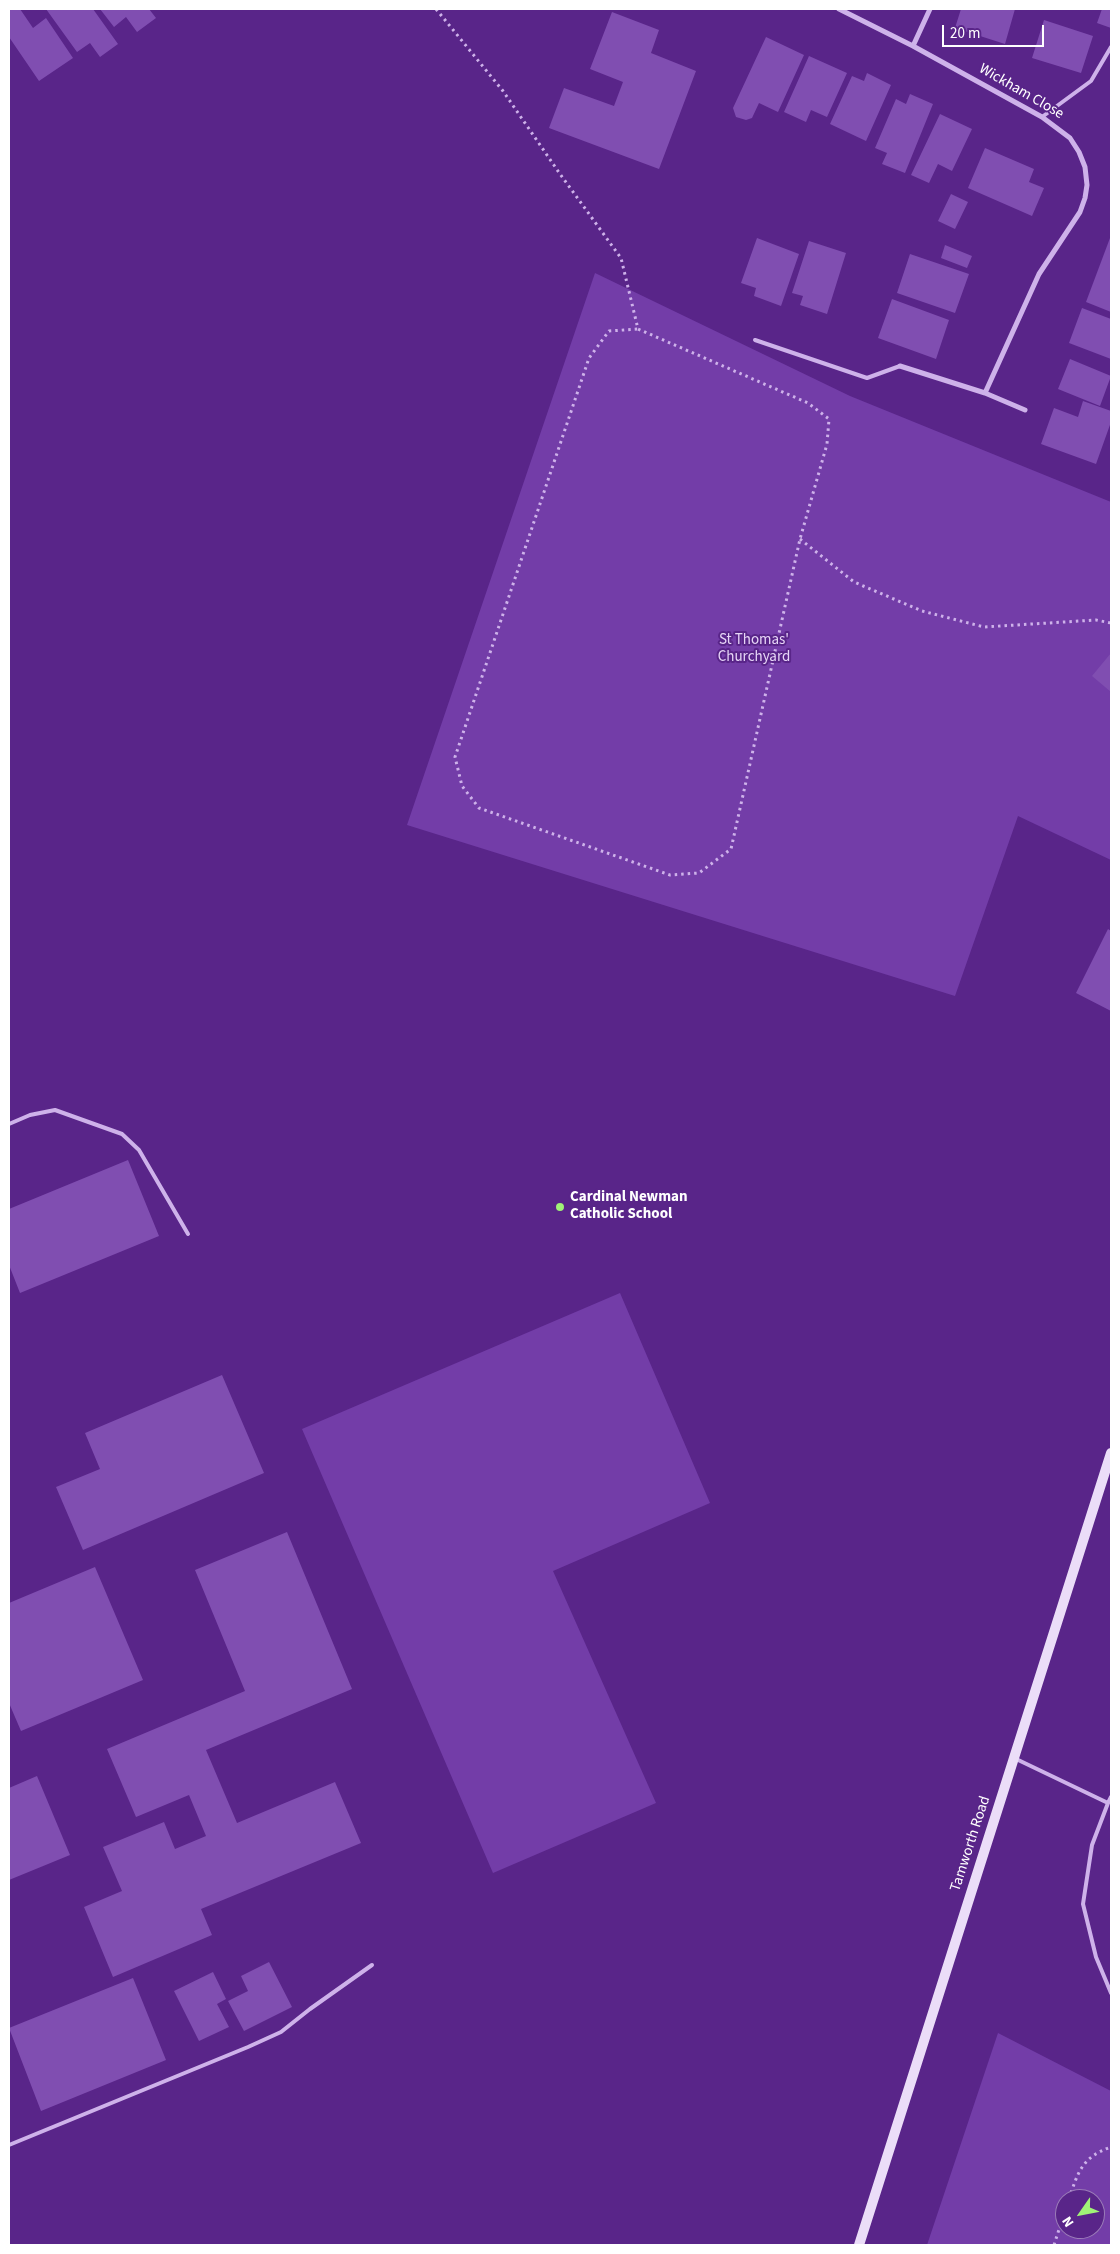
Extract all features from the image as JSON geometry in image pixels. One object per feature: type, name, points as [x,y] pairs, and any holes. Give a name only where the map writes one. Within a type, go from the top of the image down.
[{"type":"main road","name":"Tamworth Road","points":[[859,2245],[1111,1453]]},
{"type":"street","name":"Wickham Close","points":[[838,9],[913,46],[1042,117],[1070,138],[1079,152],[1085,167],[1085,198],[1073,225],[1039,274],[985,393]]},
{"type":"street","points":[[913,46],[930,9]]},
{"type":"street","points":[[900,366],[985,393],[1025,410]]},
{"type":"lane","points":[[1042,117],[1091,81],[1111,47]]},
{"type":"lane","points":[[755,340],[867,378],[900,366]]},
{"type":"lane","points":[[9,1124],[30,1114],[55,1110],[122,1134],[139,1150],[188,1234]]},
{"type":"lane","points":[[1014,1758],[1108,1803]]},
{"type":"lane","points":[[1111,1797],[1092,1844],[1083,1904],[1096,1957],[1111,1993]]},
{"type":"lane","points":[[9,2145],[248,2048],[281,2032],[310,2008],[372,1965]]},
{"type":"path","points":[[436,9],[503,91],[621,258],[638,329]]},
{"type":"path","points":[[638,329],[808,403],[829,419],[827,444],[800,539],[731,849],[699,873],[670,875],[480,808],[462,786],[455,757],[589,358],[609,331],[638,329]]},
{"type":"path","points":[[800,539],[854,582],[922,611],[984,628],[1096,620],[1111,623]]},
{"type":"path","points":[[1072,2189],[1078,2170],[1096,2152],[1111,2147]]},
{"type":"green space","name":"St Thomas' Churchyard","points":[[595,273],[850,396],[1111,502],[1111,860],[1018,816],[955,996],[407,825]]},
{"type":"green space","points":[[620,1293],[710,1503],[553,1571],[656,1803],[493,1873],[302,1429]]},
{"type":"green space","points":[[998,2033],[1111,2091],[1111,2245],[927,2245]]},
{"type":"building","points":[[9,9],[20,9],[33,28],[46,18],[73,58],[39,81],[9,37]]},
{"type":"building","points":[[46,9],[93,9],[118,44],[100,57],[90,43],[77,52]]},
{"type":"building","points":[[100,9],[149,9],[156,18],[137,32],[126,17],[114,27]]},
{"type":"building","points":[[961,9],[1015,9],[1005,44],[955,28]]},
{"type":"building","points":[[1102,9],[1111,9],[1111,28],[1097,23]]},
{"type":"building","points":[[612,12],[659,30],[651,53],[696,71],[659,169],[549,128],[564,88],[614,106],[623,82],[590,69]]},
{"type":"building","points":[[1044,20],[1093,36],[1081,73],[1032,58]]},
{"type":"building","points":[[766,37],[804,55],[778,112],[759,103],[752,118],[746,120],[736,117],[733,108]]},
{"type":"building","points":[[809,56],[847,73],[827,117],[811,110],[806,122],[784,112]]},
{"type":"building","points":[[867,73],[891,85],[866,141],[830,124],[852,76],[864,81]]},
{"type":"building","points":[[910,94],[933,104],[905,173],[882,164],[887,153],[875,148],[896,99],[906,104]]},
{"type":"building","points":[[940,114],[972,129],[952,171],[938,164],[929,183],[911,175]]},
{"type":"building","points":[[985,148],[1034,169],[1029,182],[1044,188],[1032,216],[968,188]]},
{"type":"building","points":[[951,194],[968,202],[955,229],[938,221]]},
{"type":"building","points":[[757,238],[799,254],[781,306],[754,296],[756,288],[741,283]]},
{"type":"building","points":[[1111,239],[1111,312],[1086,302]]},
{"type":"building","points":[[809,241],[846,253],[827,314],[800,305],[803,296],[792,293]]},
{"type":"building","points":[[945,245],[972,256],[967,268],[941,258]]},
{"type":"building","points":[[910,254],[969,274],[955,313],[897,293]]},
{"type":"building","points":[[892,299],[949,320],[936,359],[878,338]]},
{"type":"building","points":[[1082,308],[1111,319],[1111,359],[1069,343]]},
{"type":"building","points":[[1070,359],[1111,376],[1100,406],[1058,389]]},
{"type":"building","points":[[1083,401],[1111,411],[1111,422],[1096,464],[1041,444],[1054,408],[1078,417]]},
{"type":"building","points":[[1111,653],[1111,692],[1092,676]]},
{"type":"building","points":[[1108,929],[1111,931],[1111,1011],[1076,993]]},
{"type":"building","points":[[128,1160],[159,1236],[20,1293],[9,1265],[9,1209]]},
{"type":"building","points":[[222,1375],[264,1473],[83,1550],[56,1487],[100,1469],[85,1433]]},
{"type":"building","points":[[287,1532],[352,1689],[206,1750],[237,1823],[335,1782],[361,1843],[201,1909],[212,1935],[113,1977],[84,1907],[122,1891],[103,1847],[164,1822],[175,1849],[206,1836],[189,1795],[136,1817],[107,1749],[245,1691],[195,1570]]},
{"type":"building","points":[[95,1567],[143,1680],[21,1731],[9,1703],[9,1603]]},
{"type":"building","points":[[37,1776],[70,1855],[9,1880],[9,1788]]},
{"type":"building","points":[[269,1962],[292,2007],[244,2031],[228,2001],[248,1991],[241,1976]]},
{"type":"building","points":[[213,1972],[226,1999],[217,2004],[229,2027],[199,2041],[174,1991]]},
{"type":"building","points":[[133,1978],[166,2060],[41,2111],[9,2028]]},
{"type":"place","name":"Cardinal Newman Catholic School","points":[[560,1207]]}]
